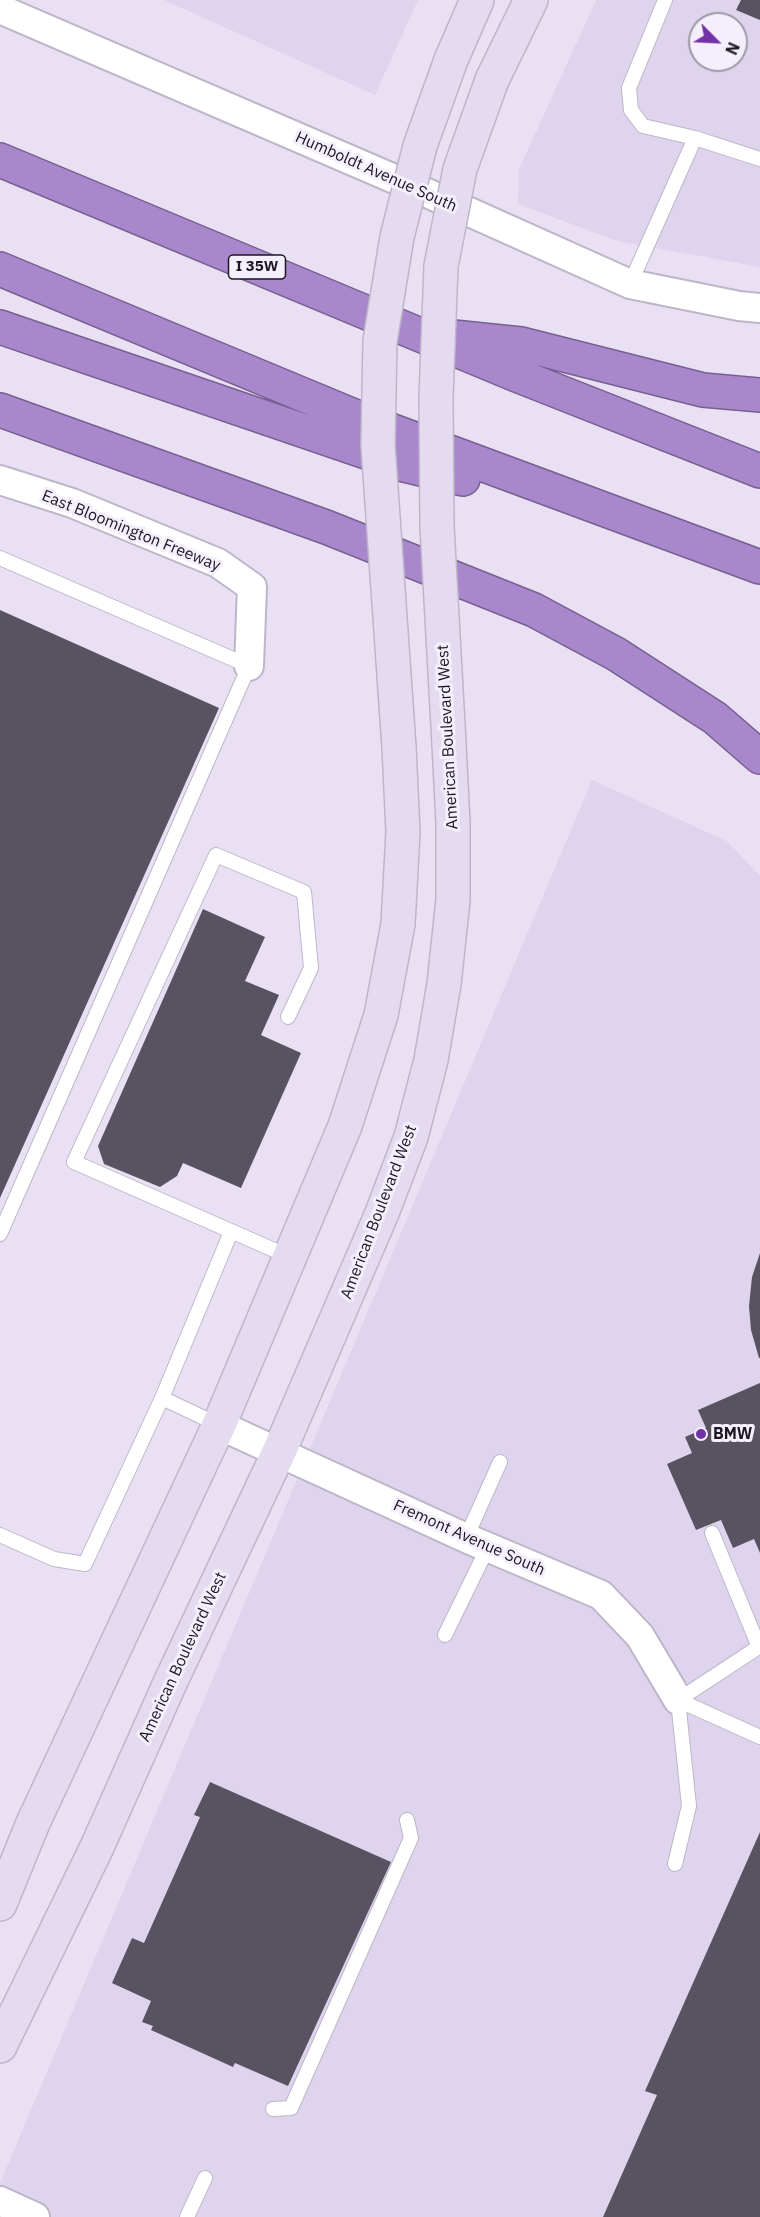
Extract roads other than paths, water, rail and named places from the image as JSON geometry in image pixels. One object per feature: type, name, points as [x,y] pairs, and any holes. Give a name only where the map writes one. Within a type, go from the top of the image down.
[{"type":"highway","name":"I 35W","points":[[0,160],[415,333],[760,471]]},
{"type":"highway","points":[[0,269],[371,423],[760,567]]},
{"type":"highway","points":[[0,327],[404,465],[624,517]]},
{"type":"highway","points":[[415,333],[521,344],[703,390],[760,395]]},
{"type":"highway","points":[[0,410],[326,527],[534,610],[616,654],[715,718],[760,757]]},
{"type":"highway","points":[[715,718],[760,766]]},
{"type":"main road","points":[[0,1904],[33,1822],[219,1425],[345,1126],[381,1015],[398,924],[403,832],[378,445],[380,341],[397,237],[417,157],[451,60],[477,0]]},
{"type":"main road","name":"American Boulevard West","points":[[0,2046],[97,1847],[170,1683],[279,1452],[382,1213],[411,1137],[431,1060],[444,984],[453,900],[453,823],[437,526],[436,397],[441,266],[460,169],[492,80],[531,0]]},
{"type":"street","name":"Humboldt Avenue South","points":[[0,9],[416,188],[630,284],[739,306],[760,308]]},
{"type":"street","name":"East Bloomington Freeway","points":[[0,480],[72,503],[218,563],[252,587],[249,666]]},
{"type":"street","name":"Fremont Avenue South","points":[[219,1425],[477,1542],[601,1595],[639,1636],[678,1700]]},
{"type":"street","points":[[0,2201],[35,2217]]},
{"type":"lane","points":[[665,0],[629,88],[631,110],[643,126],[695,138],[760,159]]},
{"type":"lane","points":[[630,284],[695,138]]},
{"type":"lane","points":[[0,558],[249,666],[0,1234]]},
{"type":"lane","points":[[288,1017],[311,968],[304,892],[216,855],[74,1162],[290,1257]]},
{"type":"lane","points":[[0,1535],[54,1559],[85,1564],[162,1398],[231,1232]]},
{"type":"lane","points":[[162,1398],[219,1425]]},
{"type":"lane","points":[[445,1635],[477,1542],[500,1462]]},
{"type":"lane","points":[[678,1700],[759,1647],[712,1533]]},
{"type":"lane","points":[[678,1700],[760,1737]]},
{"type":"lane","points":[[675,1864],[688,1806],[678,1700]]},
{"type":"lane","points":[[273,2109],[291,2108],[411,1838],[407,1820]]},
{"type":"lane","points":[[187,2217],[205,2178]]},
{"type":"place","name":"BMW","points":[[701,1434]]}]
